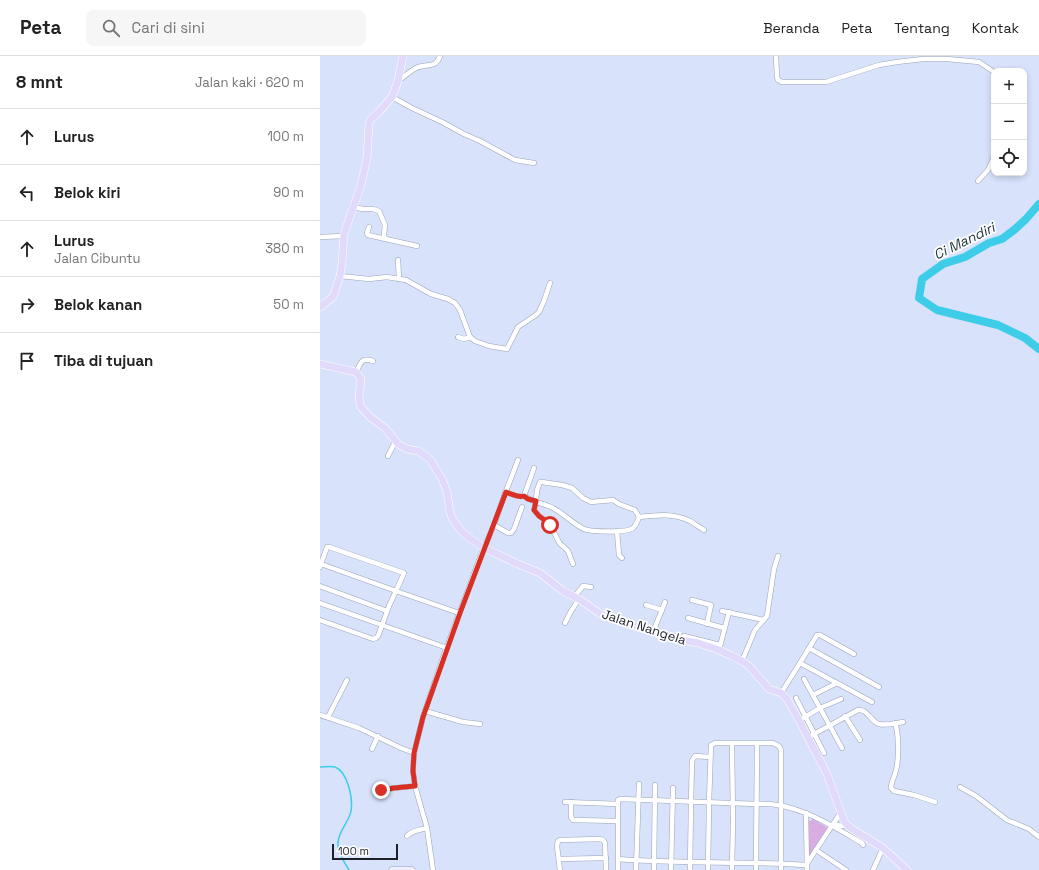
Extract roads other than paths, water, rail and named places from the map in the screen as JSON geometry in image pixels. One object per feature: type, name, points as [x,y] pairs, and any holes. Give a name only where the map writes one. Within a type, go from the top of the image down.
[{"type":"main road","points":[[320,307],[333,297],[340,276],[343,236],[360,185],[367,158],[369,123],[392,97],[398,81],[403,56]]},
{"type":"main road","points":[[320,364],[356,372]]},
{"type":"main road","name":"Jalan Nangela","points":[[356,372],[361,379],[359,396],[360,404],[366,414],[385,428],[395,442],[401,447],[418,451],[431,461],[442,479],[447,492],[450,514],[461,531],[484,548],[540,573],[563,591],[577,597],[602,615],[676,639],[720,648],[742,661],[752,669],[769,688],[780,693],[802,718],[827,774],[844,821],[848,826]]},
{"type":"main road","points":[[848,826],[883,848],[907,870]]},
{"type":"street","points":[[398,81],[418,67],[434,64],[440,56]]},
{"type":"street","points":[[776,56],[777,77],[778,80],[782,82],[826,82],[879,65],[922,60],[947,59],[980,62],[991,70]]},
{"type":"street","points":[[392,97],[515,160],[534,163]]},
{"type":"street","points":[[978,181],[988,170],[991,164]]},
{"type":"street","points":[[352,207],[371,209],[380,212],[385,225],[385,239]]},
{"type":"street","points":[[368,227],[368,235],[417,246]]},
{"type":"street","points":[[320,237],[343,236]]},
{"type":"street","points":[[398,260],[399,279]]},
{"type":"street","points":[[340,276],[369,279],[388,277],[406,280],[432,294],[455,302],[460,310],[470,337],[475,341],[494,348],[507,349],[518,327],[539,312],[550,283]]},
{"type":"street","points":[[458,337],[464,339],[470,337]]},
{"type":"street","points":[[356,372],[363,360],[366,359],[373,362]]},
{"type":"street","points":[[388,456],[395,442]]},
{"type":"street","points":[[433,870],[428,828],[415,786],[413,771],[414,753],[425,711],[447,648],[518,460]]},
{"type":"street","points":[[524,496],[534,468]]},
{"type":"street","points":[[573,564],[568,551],[559,543],[550,525],[534,510],[538,485],[540,482],[572,488],[583,498],[591,502],[613,500],[635,510],[639,517]]},
{"type":"street","points":[[506,492],[515,496],[524,496],[528,499],[552,507],[585,529],[599,531],[632,529],[639,517]]},
{"type":"street","points":[[494,525],[508,533],[511,533],[514,529],[522,507]]},
{"type":"street","points":[[639,517],[664,515],[679,517],[690,521],[704,530]]},
{"type":"street","points":[[617,531],[619,555],[622,558]]},
{"type":"street","points":[[320,620],[373,639],[376,638],[378,636],[387,611],[396,591],[404,573],[329,547],[326,550],[321,565],[396,591],[460,613]]},
{"type":"street","points":[[742,661],[755,630],[767,616],[774,569],[778,556]]},
{"type":"street","points":[[320,586],[387,611]]},
{"type":"street","points":[[565,623],[583,586],[591,587]]},
{"type":"street","points":[[692,600],[711,605],[707,624]]},
{"type":"street","points":[[653,632],[665,602]]},
{"type":"street","points":[[320,603],[447,648]]},
{"type":"street","points":[[646,605],[662,610]]},
{"type":"street","points":[[722,611],[764,620]]},
{"type":"street","points":[[684,636],[720,648],[729,612]]},
{"type":"street","points":[[688,618],[724,628]]},
{"type":"street","points":[[780,693],[817,635],[854,654]]},
{"type":"street","points":[[809,648],[879,687]]},
{"type":"street","points":[[800,663],[872,702]]},
{"type":"street","points":[[804,679],[842,748]]},
{"type":"street","points":[[328,717],[347,680]]},
{"type":"street","points":[[813,695],[837,683]]},
{"type":"street","points":[[796,698],[802,718],[841,699]]},
{"type":"street","points":[[824,753],[811,736],[856,710],[862,710],[877,724],[885,725],[903,722]]},
{"type":"street","points":[[425,711],[463,722],[480,724]]},
{"type":"street","points":[[320,715],[359,728],[414,753]]},
{"type":"street","points":[[845,716],[860,740]]},
{"type":"street","points":[[896,723],[898,735],[898,760],[890,788],[894,791],[914,795],[935,802]]},
{"type":"street","points":[[372,749],[378,736]]},
{"type":"street","points":[[708,870],[710,747],[712,744],[773,743],[777,744],[781,750],[781,870]]},
{"type":"street","points":[[732,744],[732,870]]},
{"type":"street","points":[[756,870],[758,744]]},
{"type":"street","points":[[690,870],[693,759],[697,756],[710,757]]},
{"type":"street","points":[[636,870],[639,784]]},
{"type":"street","points":[[654,870],[655,785]]},
{"type":"street","points":[[381,790],[415,786]]},
{"type":"street","points":[[960,787],[976,796],[1007,820],[1029,829],[1039,837]]},
{"type":"street","points":[[671,870],[673,788]]},
{"type":"street","points":[[618,870],[618,800],[620,799],[781,805],[806,813],[833,825],[863,845]]},
{"type":"street","points":[[566,802],[618,804]]},
{"type":"street","points":[[571,802],[571,817],[573,820],[618,821]]},
{"type":"street","points":[[807,868],[816,850],[841,812]]},
{"type":"street","points":[[806,813],[807,868]]},
{"type":"street","points":[[833,825],[848,826]]},
{"type":"street","points":[[407,836],[409,833],[414,831],[428,828]]},
{"type":"street","points":[[560,870],[557,846],[558,841],[600,839],[605,843],[606,870]]},
{"type":"street","points":[[873,870],[883,848]]},
{"type":"street","points":[[816,850],[846,870]]},
{"type":"street","points":[[558,860],[606,858]]},
{"type":"street","points":[[618,860],[781,863],[807,868]]},
{"type":"street","points":[[392,870],[412,870]]},
{"type":"waterway","name":"Ci Mandiri","points":[[1039,204],[1026,219],[1002,239],[989,243],[965,257],[943,264],[922,279],[919,298],[937,310],[998,325],[1025,338],[1039,349]]},
{"type":"waterway","points":[[320,767],[335,767],[340,770],[349,786],[351,811],[340,834],[338,842],[341,856],[349,870]]}]
